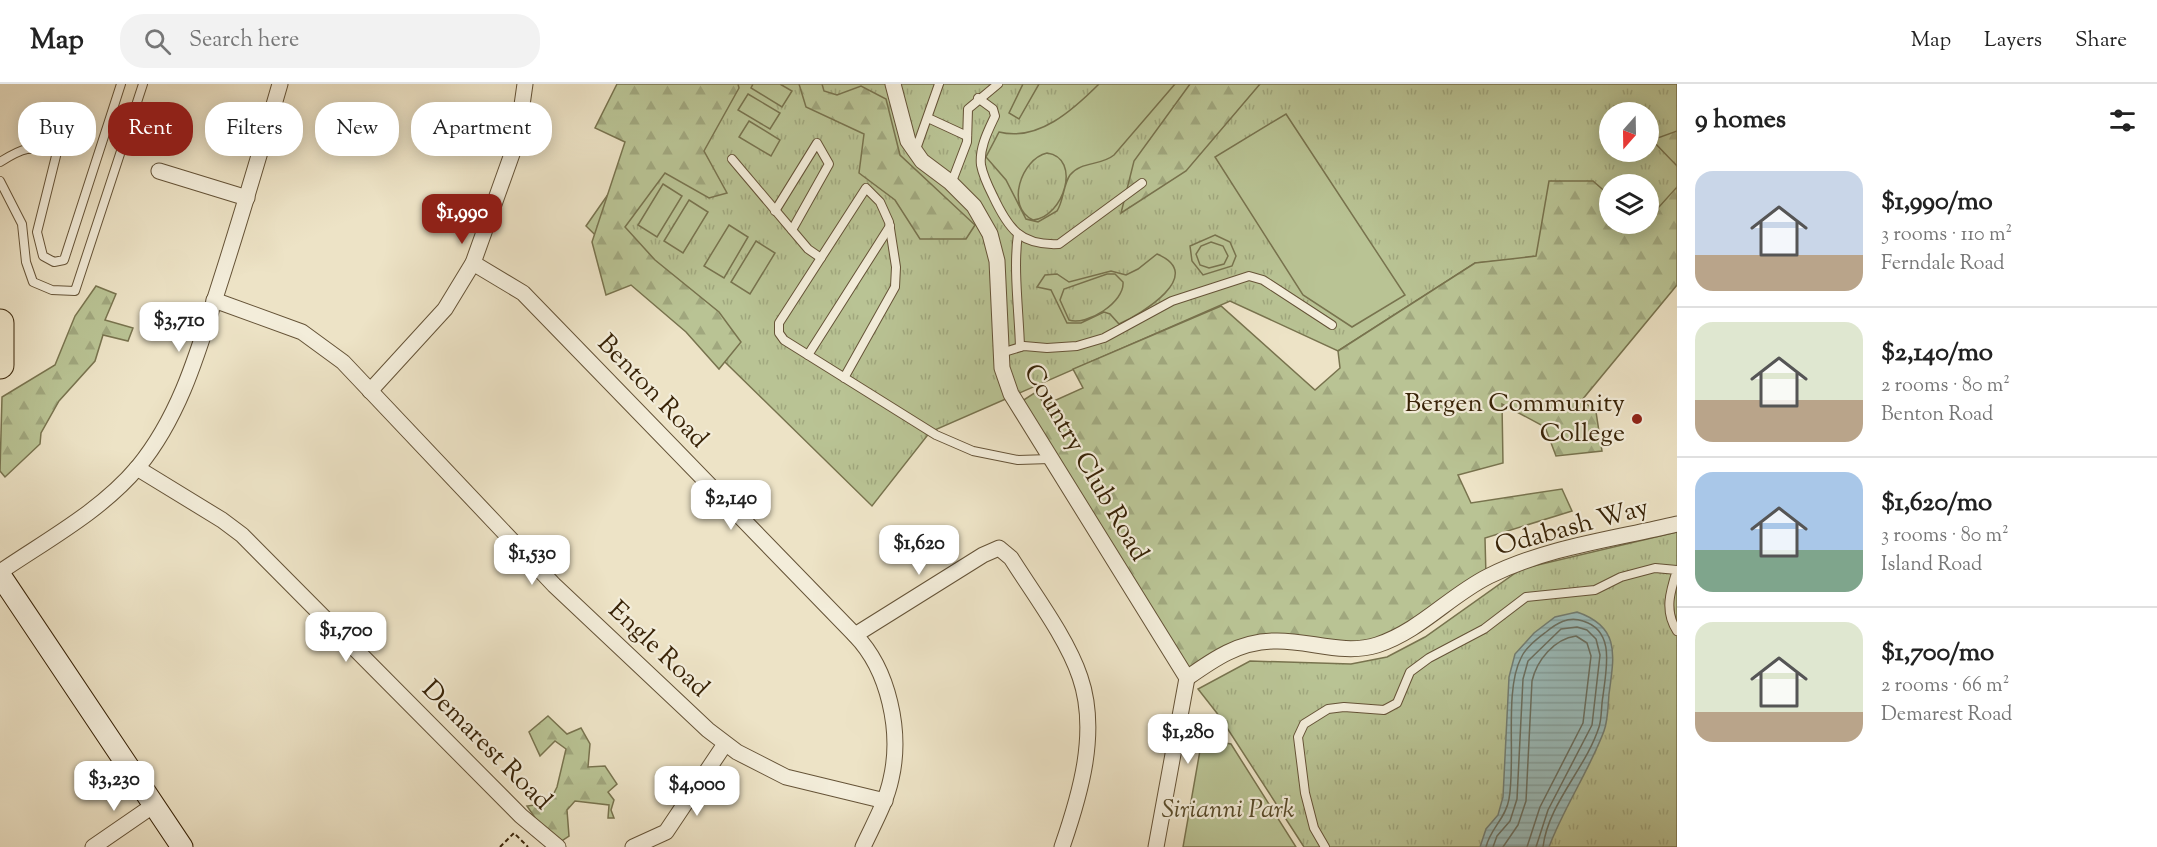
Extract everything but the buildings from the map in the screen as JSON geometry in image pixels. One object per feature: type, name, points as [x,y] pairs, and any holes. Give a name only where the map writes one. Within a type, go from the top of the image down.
[{"type":"highway","points":[[0,323],[0,365]]},
{"type":"street","points":[[182,847],[0,573],[96,507],[137,468],[157,442],[183,392],[247,198],[280,84]]},
{"type":"street","points":[[370,391],[445,309],[472,263],[517,140],[525,84]]},
{"type":"street","name":"Country Club Road","points":[[893,84],[908,141],[915,152],[922,161],[974,206],[990,234],[997,261],[1002,368],[1011,394],[1187,678]]},
{"type":"street","points":[[159,171],[247,198]]},
{"type":"street","name":"Benton Road","points":[[472,263],[523,293],[855,635],[869,653],[891,708],[895,756],[885,801],[863,847]]},
{"type":"street","name":"Engle Road","points":[[214,300],[302,332],[343,362],[554,585],[725,744],[786,777],[885,801]]},
{"type":"street","name":"Demarest Road","points":[[137,468],[222,520],[242,535],[521,816],[558,847]]},
{"type":"street","name":"Odabash Way","points":[[1187,678],[1222,654],[1249,644],[1275,640],[1343,649],[1374,646],[1406,634],[1486,577],[1518,562],[1677,524]]},
{"type":"street","points":[[855,635],[984,555],[999,549],[1011,558],[1073,661],[1086,700],[1087,732],[1081,784],[1062,847]]},
{"type":"street","points":[[1156,847],[1187,678]]},
{"type":"street","points":[[633,847],[666,832],[725,744]]},
{"type":"street","points":[[93,847],[154,805]]},
{"type":"lane","points":[[0,162],[22,148],[57,152],[37,232],[43,256],[54,262],[64,260],[121,84]]},
{"type":"lane","points":[[0,181],[22,224],[26,261],[33,282],[52,290],[75,291],[143,84]]},
{"type":"lane","points":[[915,152],[939,84]]},
{"type":"lane","points":[[951,184],[967,139],[968,109],[978,98],[998,84]]},
{"type":"lane","points":[[978,98],[993,110],[995,116],[982,148],[981,165],[985,179],[1004,219],[1018,234],[1043,245],[1059,244],[1142,183]]},
{"type":"lane","points":[[928,118],[982,148]]},
{"type":"lane","points":[[775,211],[817,143],[829,164],[792,230]]},
{"type":"lane","points":[[732,159],[808,249],[821,258]]},
{"type":"lane","points":[[844,378],[895,287],[896,267],[890,225],[880,202],[866,188],[779,323],[779,333],[784,340],[844,378],[936,435],[973,451],[1018,459],[1050,459]]},
{"type":"lane","points":[[808,355],[890,225]]},
{"type":"lane","points":[[1018,234],[1015,267],[1018,281],[1020,347]]},
{"type":"lane","points":[[1001,353],[1020,347],[1077,346],[1104,338],[1172,301],[1249,276],[1263,280],[1332,325]]},
{"type":"lane","points":[[1325,847],[1310,816],[1298,737],[1304,724],[1328,709],[1344,707],[1366,711],[1384,710],[1397,703],[1410,672],[1429,658],[1484,629],[1526,597],[1595,590],[1622,576],[1655,568],[1677,570],[1669,593],[1669,619],[1677,631]]},
{"type":"path","points":[[502,846],[514,833],[528,847]]},
{"type":"green space","points":[[617,84],[738,84],[739,88],[704,151],[727,193],[709,198],[665,173],[625,227],[655,260],[719,312],[741,342],[719,369],[686,332],[631,285],[606,295],[592,242],[625,142],[595,128]]},
{"type":"green space","points":[[685,84],[1677,84],[1677,194],[1659,213],[1659,174],[1599,174],[1599,234],[1640,234],[1625,250],[1475,263],[1338,351],[1230,301],[930,432],[872,506],[586,226]]},
{"type":"green space","points":[[753,84],[780,84],[792,91],[782,107],[751,88]]},
{"type":"green space","points":[[799,84],[822,84],[824,91],[837,95],[861,86],[886,99],[900,155],[975,225],[966,239],[920,239],[895,200],[859,173],[864,134],[806,107]]},
{"type":"green space","points":[[1023,84],[1039,84],[1019,119],[1009,113]]},
{"type":"green space","points":[[1099,84],[1175,84],[1114,155],[1075,171],[1070,175],[1065,187],[1064,165],[1058,157],[1047,153],[1030,164],[1024,173],[1018,195],[1024,214],[1033,220],[1044,216],[1053,209],[1065,187],[1057,211],[1038,222],[1026,219],[1006,180],[986,157],[999,132],[1013,134],[1041,128],[1066,113]]},
{"type":"green space","points":[[1190,84],[1260,84],[1186,171],[1121,213],[1134,161]]},
{"type":"green space","points":[[748,94],[780,113],[770,129],[738,110]]},
{"type":"green space","points":[[1286,114],[1405,295],[1352,327],[1303,295],[1215,157]]},
{"type":"green space","points":[[749,121],[780,140],[771,156],[739,137]]},
{"type":"green space","points":[[1677,131],[1677,166],[1659,147],[1659,137]]},
{"type":"green space","points":[[1549,181],[1593,181],[1599,186],[1599,234],[1659,234],[1659,207],[1677,187],[1677,285],[1582,400],[1596,412],[1602,451],[1556,456],[1545,427],[1502,404],[1503,463],[1458,475],[1471,503],[1562,489],[1572,511],[1485,538],[1486,577],[1374,646],[1249,644],[1187,678],[1019,403],[1036,392],[1045,405],[1083,388],[1073,369],[1221,306],[1315,390],[1340,368],[1338,351],[1475,263],[1536,256]]},
{"type":"green space","points":[[663,184],[682,196],[657,237],[638,225]]},
{"type":"green space","points":[[689,200],[708,212],[683,253],[664,241]]},
{"type":"green space","points":[[729,225],[748,237],[724,278],[704,266]]},
{"type":"green space","points":[[1215,235],[1230,242],[1236,256],[1232,266],[1203,275],[1192,261],[1190,246]],"holes":[[[1211,242],[1223,246],[1228,256],[1224,264],[1209,268],[1200,265],[1196,254],[1201,246]]]},
{"type":"green space","points":[[756,241],[775,253],[750,294],[731,282]]},
{"type":"green space","points":[[1157,254],[1171,263],[1175,272],[1173,283],[1154,303],[1119,324],[1110,314],[1104,312],[1081,323],[1067,323],[1051,290],[1037,287],[1045,275],[1057,274],[1069,282],[1111,271],[1126,275]],"holes":[[[1107,274],[1115,274],[1123,282],[1122,290],[1112,304],[1095,316],[1077,321],[1069,320],[1060,300],[1064,289]]]},
{"type":"green space","points":[[96,286],[116,294],[105,320],[133,328],[128,341],[103,335],[95,361],[59,401],[41,433],[40,444],[5,477],[0,471],[2,397],[55,365],[75,316]]},
{"type":"green space","points":[[1677,532],[1677,847],[1304,847],[1220,717],[1198,689],[1250,661],[1351,664],[1387,657],[1425,637],[1521,569]]},
{"type":"green space","points":[[548,716],[567,734],[581,728],[590,744],[588,767],[605,766],[617,784],[608,792],[614,800],[611,810],[614,818],[608,818],[609,805],[575,801],[567,810],[569,836],[560,842],[540,825],[527,806],[549,803],[557,787],[566,749],[555,741],[540,756],[529,732]]},
{"type":"green space","name":"Sirianni Park","points":[[1202,739],[1231,744],[1296,847],[1183,847]]},
{"type":"water","points":[[1577,612],[1591,618],[1601,626],[1608,635],[1613,655],[1607,718],[1598,746],[1549,847],[1480,847],[1486,829],[1498,815],[1503,797],[1509,677],[1515,654],[1534,633],[1555,617]]},
{"type":"place","name":"Bergen Community College","points":[[1637,419]]}]
